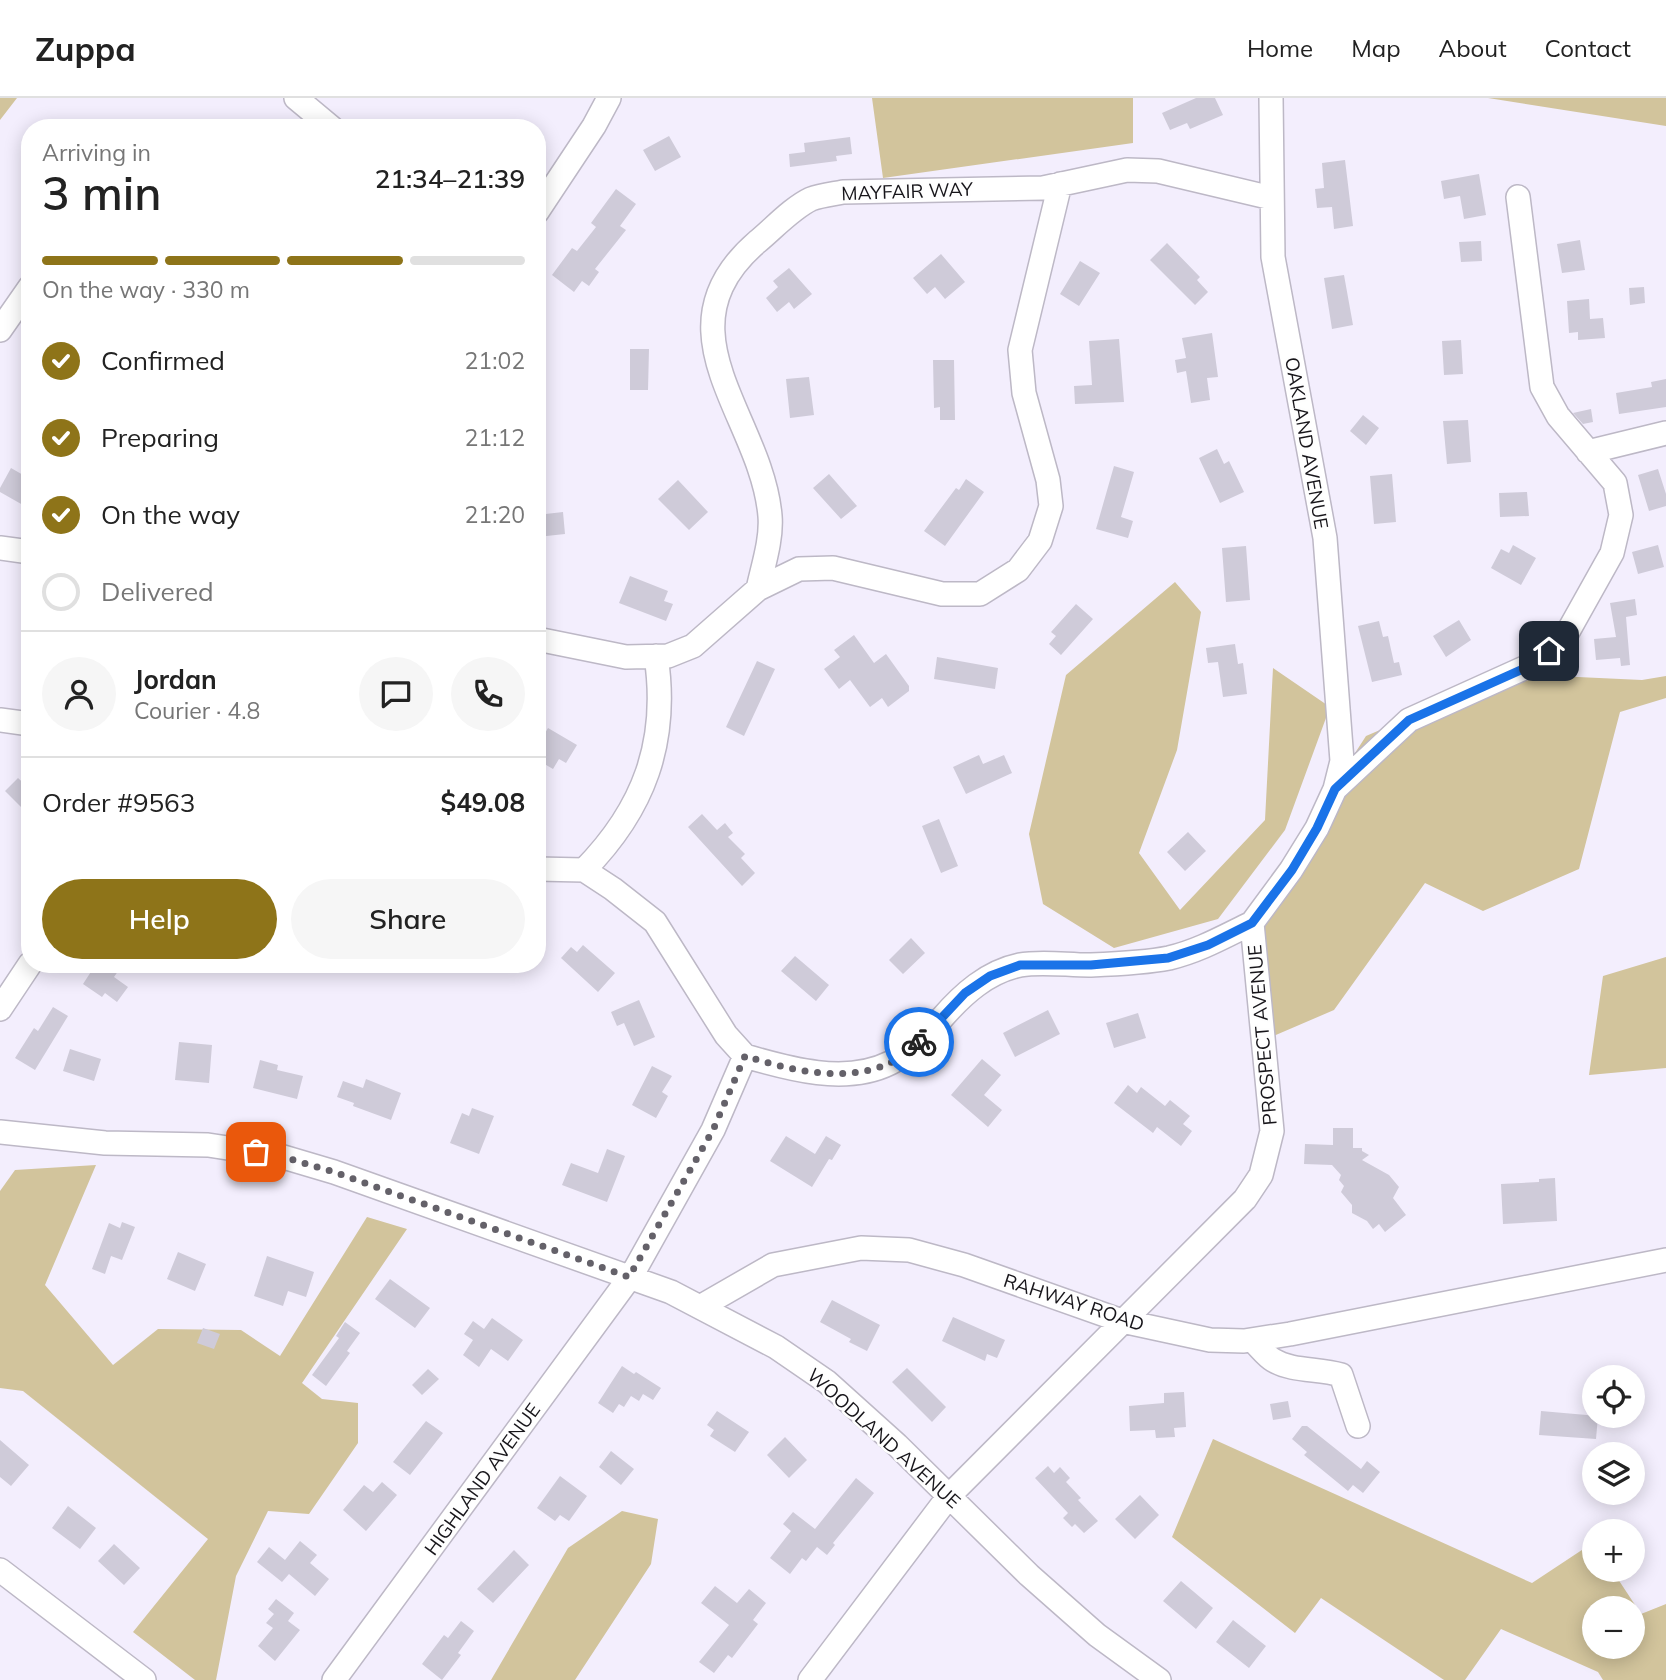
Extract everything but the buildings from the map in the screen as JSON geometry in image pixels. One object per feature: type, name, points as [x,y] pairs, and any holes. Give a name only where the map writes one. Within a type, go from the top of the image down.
[{"type":"street","points":[[296,98],[321,119]]},
{"type":"street","points":[[546,198],[594,126],[609,98]]},
{"type":"street","name":"OAKLAND AVENUE","points":[[1272,98],[1273,257],[1325,538],[1342,761],[1335,789]]},
{"type":"street","name":"MAYFAIR WAY","points":[[758,589],[770,517],[763,481],[714,355],[712,318],[722,285],[742,256],[811,199],[842,192],[1043,188],[1127,170],[1158,171],[1272,198]]},
{"type":"street","points":[[546,641],[626,657],[668,656],[692,646],[758,589],[799,569],[833,568],[942,594],[980,594],[1018,570],[1040,541],[1051,506],[1048,480],[1024,393],[1020,350],[1060,184]]},
{"type":"street","name":"PROSPECT AVENUE","points":[[810,1680],[949,1496],[1245,1199],[1261,1175],[1272,1131],[1252,923],[1292,870],[1317,828],[1335,789],[1409,720],[1534,664],[1566,637],[1612,553],[1621,515],[1615,483],[1558,416],[1542,387],[1518,197]]},
{"type":"street","points":[[0,330],[21,300]]},
{"type":"street","points":[[1588,452],[1666,433]]},
{"type":"street","points":[[0,548],[21,551]]},
{"type":"street","points":[[583,870],[617,833],[641,792],[650,769],[659,722],[656,656]]},
{"type":"street","points":[[0,720],[21,723]]},
{"type":"street","points":[[546,869],[583,870],[613,889],[655,922],[726,1035],[745,1056],[788,1069],[836,1073],[868,1072],[891,1063],[920,1042],[965,993],[990,976],[1020,965],[1091,965],[1168,958],[1208,945],[1252,923]]},
{"type":"street","points":[[0,1009],[24,973]]},
{"type":"street","name":"HIGHLAND AVENUE","points":[[334,1680],[629,1277],[713,1130],[745,1056]]},
{"type":"street","name":"WOODLAND AVENUE","points":[[0,1132],[105,1143],[208,1145],[280,1156],[334,1172],[671,1292],[776,1347],[827,1382],[1029,1574],[1088,1626],[1159,1680]]},
{"type":"street","name":"RAHWAY ROAD","points":[[700,1307],[773,1265],[861,1248],[909,1250],[964,1265],[1122,1321],[1210,1340],[1252,1340],[1666,1260]]},
{"type":"street","points":[[1252,1340],[1273,1360],[1341,1375],[1358,1426]]},
{"type":"street","points":[[0,1570],[144,1680]]},
{"type":"shaded area","points":[[0,98],[17,98],[0,120]]},
{"type":"shaded area","points":[[872,98],[1133,98],[1133,143],[883,178]]},
{"type":"shaded area","points":[[1488,98],[1666,98],[1666,126]]},
{"type":"shaded area","points":[[1175,582],[1201,612],[1177,750],[1139,853],[1180,910],[1265,820],[1273,668],[1330,707],[1285,830],[1218,919],[1114,948],[1043,904],[1029,834],[1066,675]]},
{"type":"shaded area","points":[[1511,674],[1642,680],[1666,676],[1666,698],[1620,712],[1579,869],[1483,911],[1425,883],[1334,1010],[1262,1041],[1241,930],[1366,736]]},
{"type":"shaded area","points":[[1666,957],[1666,1068],[1589,1075],[1603,976]]},
{"type":"shaded area","points":[[96,1165],[45,1285],[113,1365],[158,1329],[241,1330],[280,1356],[367,1217],[407,1229],[302,1383],[322,1399],[358,1403],[358,1443],[309,1514],[268,1511],[236,1576],[216,1680],[195,1680],[133,1632],[208,1539],[23,1391],[0,1388],[0,1191],[15,1170]]},
{"type":"shaded area","points":[[1213,1439],[1532,1583],[1582,1550],[1582,1582],[1620,1582],[1629,1596],[1582,1596],[1582,1659],[1645,1659],[1645,1612],[1666,1604],[1666,1680],[1603,1680],[1598,1672],[1501,1629],[1465,1680],[1444,1680],[1321,1598],[1295,1633],[1172,1537]]},
{"type":"shaded area","points":[[622,1511],[658,1519],[651,1564],[575,1680],[491,1680],[568,1548]]},
{"type":"way so far","points":[[256,1152],[334,1172],[629,1277],[713,1130],[745,1056],[788,1069],[836,1073],[868,1072],[891,1063],[919,1042]]},
{"type":"route","points":[[919,1042],[965,993],[990,976],[1020,965],[1091,965],[1168,958],[1208,945],[1252,923],[1292,870],[1334,796],[1335,789],[1409,720],[1534,664],[1549,651]]}]
